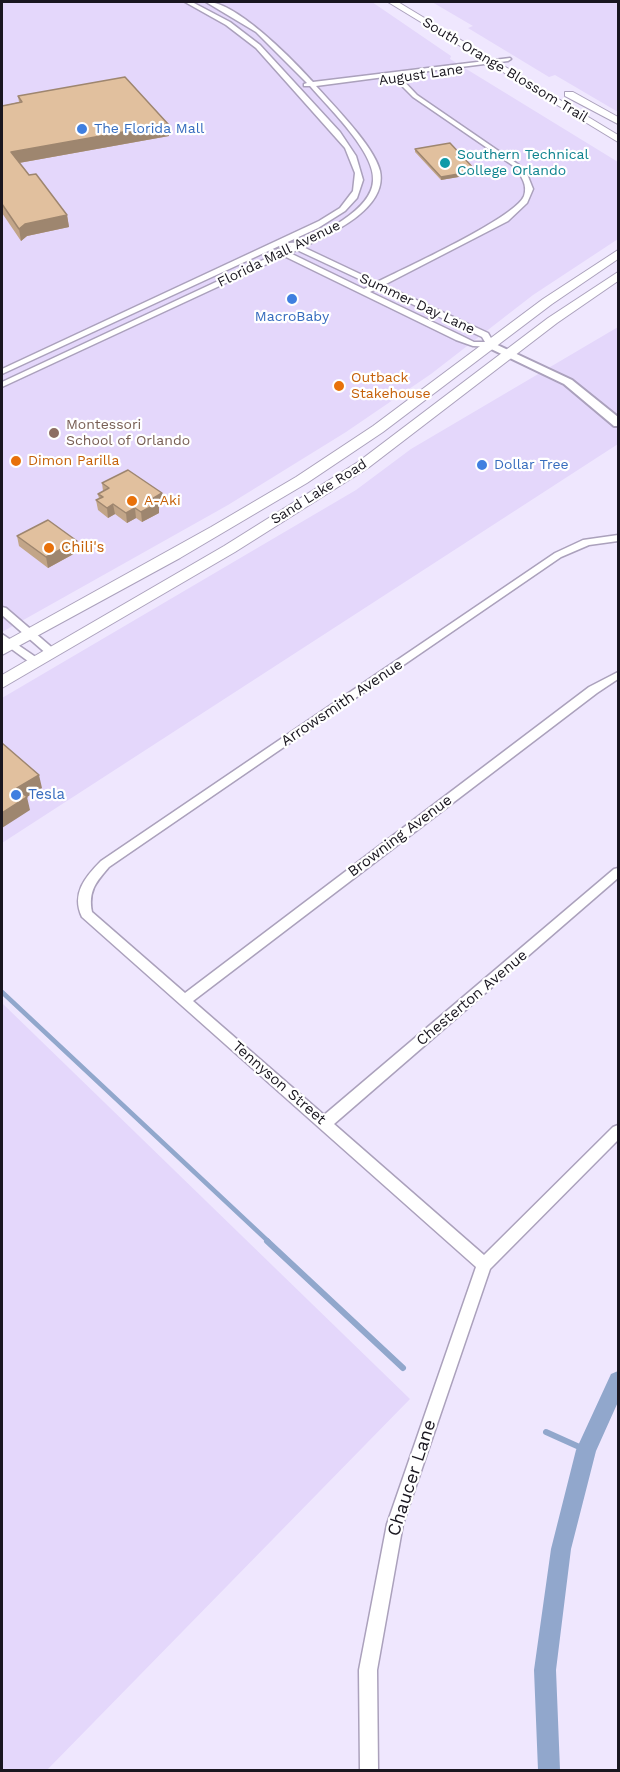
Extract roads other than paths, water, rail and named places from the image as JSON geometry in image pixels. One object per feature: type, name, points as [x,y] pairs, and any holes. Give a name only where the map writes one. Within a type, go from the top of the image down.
[{"type":"main road","name":"South Orange Blossom Trail","points":[[392,2],[618,139]]},
{"type":"main road","name":"South Orange Blossom Trail","points":[[412,2],[469,35]]},
{"type":"main road","name":"South Orange Blossom Trail","points":[[493,49],[512,61]]},
{"type":"main road","name":"South Orange Blossom Trail","points":[[557,87],[618,122]]},
{"type":"main road","name":"Sand Lake Road","points":[[5,644],[31,633],[244,514],[341,454],[558,294],[618,254]]},
{"type":"main road","name":"Sand Lake Road","points":[[2,682],[361,466],[618,276]]},
{"type":"main road","points":[[341,454],[361,466]]},
{"type":"street","name":"Florida Mall Avenue","points":[[2,372],[284,241],[341,210],[352,199],[359,183],[358,168],[352,154],[298,90],[251,40],[219,18],[188,2]]},
{"type":"street","name":"Florida Mall Avenue","points":[[2,386],[297,247],[357,215],[368,203],[375,186],[376,171],[368,154],[313,88],[263,35],[209,2]]},
{"type":"street","points":[[453,64],[468,57],[466,47]]},
{"type":"street","name":"August Lane","points":[[395,76],[453,64],[512,61]]},
{"type":"street","name":"August Lane","points":[[298,90],[492,62]]},
{"type":"street","points":[[364,292],[505,219],[521,208],[530,190],[526,177],[517,166],[415,96],[395,76]]},
{"type":"street","name":"Summer Day Lane","points":[[284,241],[485,335],[491,345]]},
{"type":"street","name":"Summer Day Lane","points":[[271,246],[466,341],[491,345]]},
{"type":"street","points":[[491,345],[568,382],[618,423]]},
{"type":"street","name":"Arrowsmith Avenue","points":[[82,897],[89,881],[105,864],[558,555],[577,544],[618,538]]},
{"type":"street","points":[[2,610],[52,653]]},
{"type":"street","points":[[5,644],[36,662]]},
{"type":"street","name":"Browning Avenue","points":[[184,1001],[593,690],[618,675]]},
{"type":"street","name":"Chesterton Avenue","points":[[325,1123],[618,873]]},
{"type":"street","name":"Tennyson Street","points":[[82,897],[86,914],[484,1265]]},
{"type":"street","points":[[484,1265],[618,1131]]},
{"type":"street","name":"Chaucer Lane","points":[[369,1770],[368,1670],[395,1524],[484,1265]]},
{"type":"waterway","points":[[2,992],[269,1242]]},
{"type":"waterway","points":[[267,1241],[403,1368]]},
{"type":"waterway","points":[[549,1770],[545,1670],[561,1549],[586,1450],[618,1381]]},
{"type":"waterway","points":[[546,1432],[586,1450]]},
{"type":"place","name":"The Florida Mall","points":[[82,129]]},
{"type":"place","name":"Southern Technical College Orlando","points":[[445,163]]},
{"type":"place","name":"MacroBaby","points":[[292,299]]},
{"type":"place","name":"Outback Stakehouse","points":[[339,386]]},
{"type":"place","name":"Montessori School of Orlando","points":[[54,433]]},
{"type":"place","name":"Dimon Parilla","points":[[16,461]]},
{"type":"place","name":"Dollar Tree","points":[[482,465]]},
{"type":"place","name":"A-Aki","points":[[132,501]]},
{"type":"place","name":"Chili's","points":[[49,548]]},
{"type":"place","name":"Tesla","points":[[16,795]]}]
